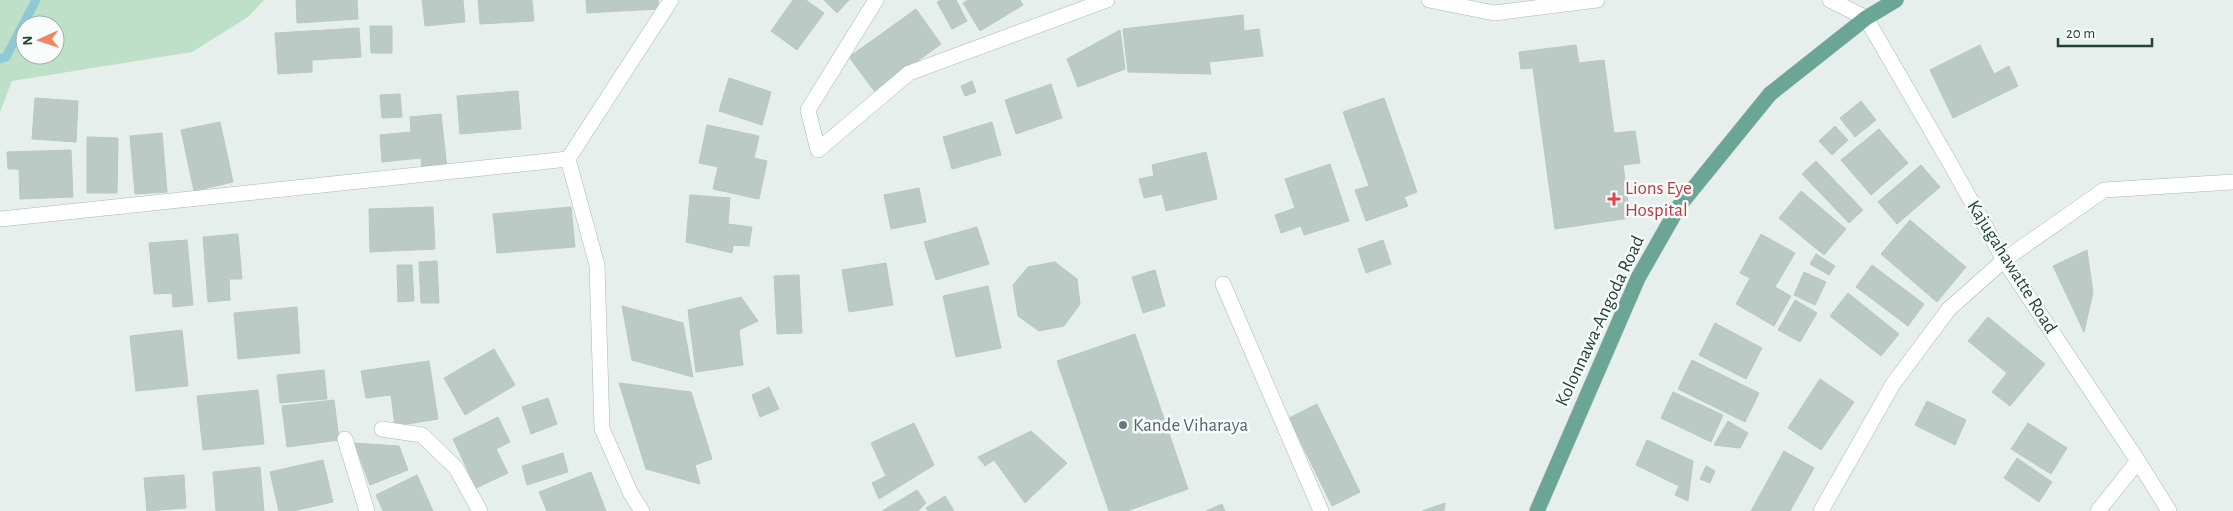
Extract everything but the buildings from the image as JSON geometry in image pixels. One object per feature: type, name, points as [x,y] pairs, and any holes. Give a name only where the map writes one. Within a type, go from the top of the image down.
[{"type":"main road","name":"Kolonnawa-Angoda Road","points":[[1537,511],[1638,278],[1679,206],[1770,94],[1866,18],[1896,0]]},
{"type":"street","points":[[642,511],[632,494],[602,428],[597,265],[568,159],[670,0]]},
{"type":"street","points":[[876,0],[808,110],[818,150],[909,72],[1107,0]]},
{"type":"street","points":[[1429,0],[1494,13],[1597,0]]},
{"type":"street","points":[[1830,0],[1866,18]]},
{"type":"street","name":"Kajugahawatte Road","points":[[1866,18],[2004,260],[2138,461],[2169,511]]},
{"type":"street","points":[[2,219],[568,159]]},
{"type":"street","points":[[1821,511],[1892,384],[1949,309],[2004,260],[2104,190],[2233,182]]},
{"type":"street","points":[[1223,284],[1321,511]]},
{"type":"street","points":[[382,429],[422,435],[456,468],[480,511]]},
{"type":"street","points":[[345,439],[367,511]]},
{"type":"street","points":[[2098,511],[2138,461]]},
{"type":"green space","points":[[0,0],[264,0],[248,17],[192,52],[12,81],[0,112]]},
{"type":"waterway","points":[[0,59],[6,57],[36,0]]},
{"type":"place","name":"Lions Eye Hospital","points":[[1614,199]]},
{"type":"place","name":"Kande Viharaya","points":[[1123,425]]}]
